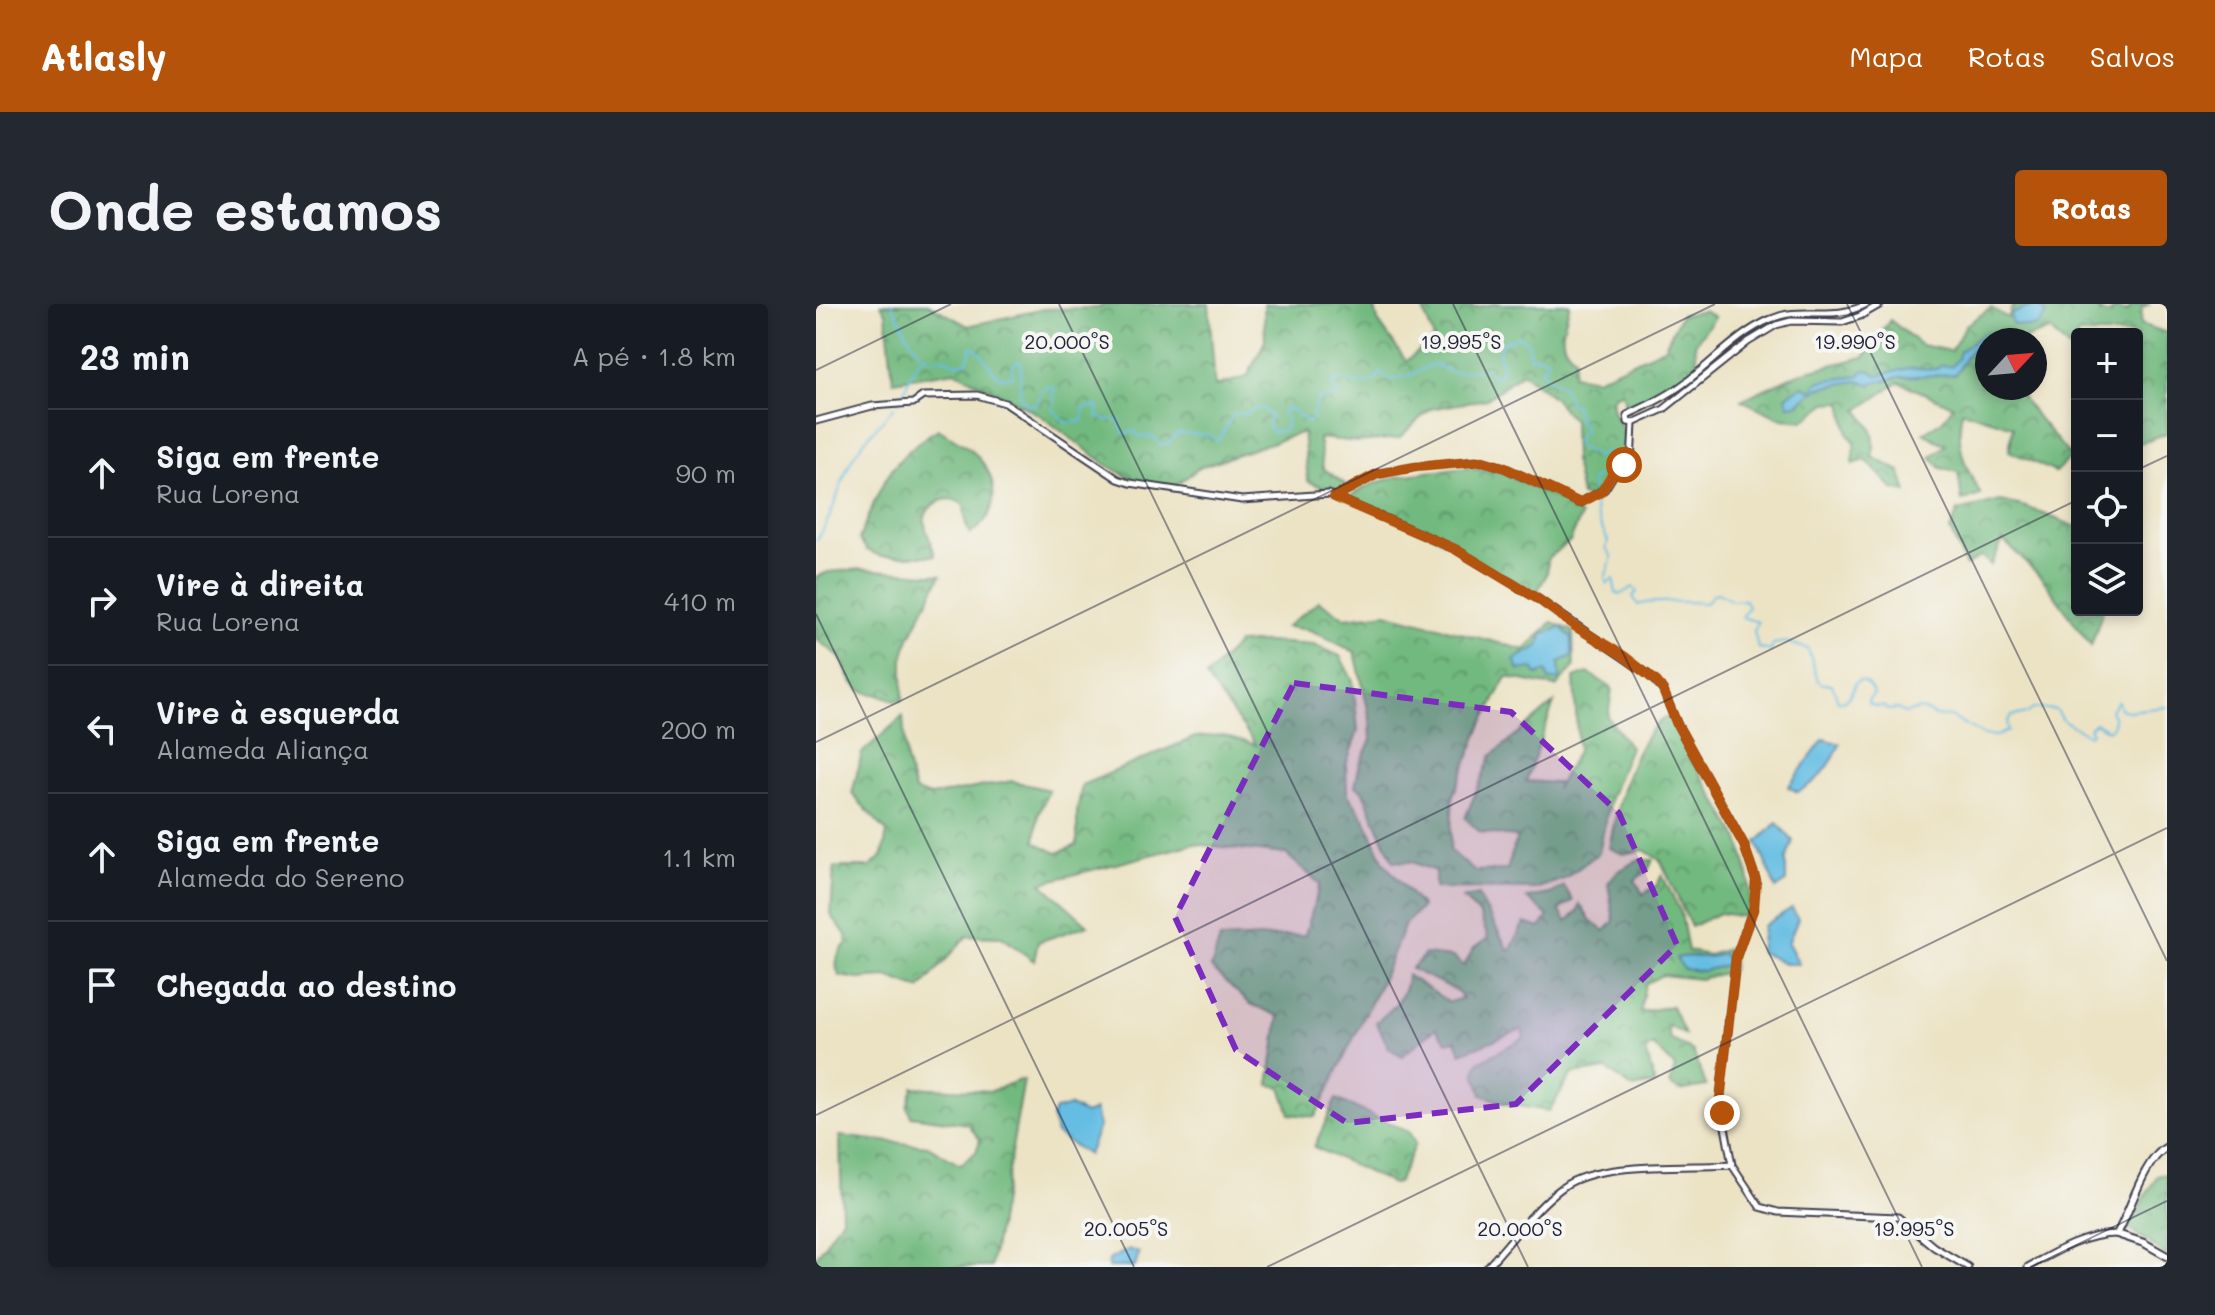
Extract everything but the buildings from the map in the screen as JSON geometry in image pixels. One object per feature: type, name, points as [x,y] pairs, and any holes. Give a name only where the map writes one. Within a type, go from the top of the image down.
[{"type":"main road","points":[[2166,1148],[2149,1165],[2117,1234],[2144,1243],[2167,1256]]},
{"type":"street","points":[[1867,304],[1845,312],[1825,315],[1792,313],[1768,320],[1747,332],[1685,383],[1627,415],[1628,422],[1633,423],[1664,409],[1748,342],[1776,325],[1797,320],[1842,322],[1881,304]]},
{"type":"street","points":[[816,421],[888,403],[913,403],[923,396],[977,395],[1005,403],[1118,479],[1146,487],[1242,500],[1329,494],[1455,549],[1624,656],[1657,682],[1744,845],[1754,873],[1757,888],[1754,907],[1736,957],[1720,1100],[1732,1165],[1760,1207],[1778,1212],[1898,1217],[1934,1247],[1968,1267]]},
{"type":"street","points":[[1334,497],[1377,474],[1483,461],[1503,467],[1580,503],[1601,492],[1618,468],[1631,464],[1633,423]]},
{"type":"street","points":[[1487,1267],[1557,1191],[1578,1178],[1648,1168],[1732,1165]]},
{"type":"street","points":[[2028,1267],[2063,1248],[2093,1237],[2117,1234]]},
{"type":"highlighted area","points":[[1294,683],[1511,712],[1619,813],[1677,945],[1516,1104],[1347,1123],[1236,1050],[1175,917]]},
{"type":"green space","points":[[881,304],[928,304],[968,326],[1043,309],[1098,308],[1105,304],[1209,304],[1215,386],[1247,377],[1265,341],[1264,304],[1374,304],[1378,321],[1406,361],[1434,339],[1421,304],[1469,304],[1473,308],[1494,304],[1570,304],[1563,340],[1575,357],[1573,375],[1596,379],[1664,348],[1681,315],[1704,311],[1715,317],[1695,344],[1698,369],[1627,412],[1622,392],[1612,397],[1613,409],[1625,439],[1618,461],[1596,498],[1581,496],[1574,461],[1573,421],[1554,398],[1522,373],[1487,399],[1430,409],[1399,438],[1359,442],[1319,438],[1323,468],[1349,487],[1334,492],[1308,481],[1303,432],[1200,467],[1175,486],[1141,484],[1108,466],[1040,415],[955,371],[893,381],[886,313]]},
{"type":"green space","points":[[2021,304],[2098,304],[2099,311],[2108,315],[2116,308],[2127,312],[2133,304],[2150,304],[2142,307],[2141,324],[2167,333],[2167,433],[2143,442],[2143,328],[2071,328],[2071,351],[2047,328],[1975,328],[1975,400],[2024,400],[2071,457],[2055,472],[2009,451],[2013,427],[1962,411],[1962,455],[1981,495],[1962,501],[1958,472],[1941,468],[1931,457],[1946,445],[1923,433],[1942,421],[1953,406],[1899,382],[1858,410],[1872,432],[1872,457],[1900,471],[1907,492],[1893,489],[1866,460],[1853,464],[1855,442],[1848,434],[1842,402],[1827,403],[1803,421],[1782,419],[1741,400],[1799,373],[1864,357],[1890,320],[1921,345],[1951,351],[1966,325],[1991,308],[2008,318],[2012,307]]},
{"type":"green space","points":[[938,429],[971,450],[989,474],[994,496],[987,517],[970,534],[964,505],[953,500],[940,501],[926,513],[925,519],[935,556],[880,556],[867,550],[859,539],[888,476],[907,452]]},
{"type":"green space","points":[[1465,468],[1501,472],[1561,501],[1581,516],[1570,541],[1548,558],[1547,574],[1536,594],[1394,513],[1347,499],[1359,490],[1388,479]]},
{"type":"green space","points":[[2001,501],[2071,525],[2071,616],[2101,616],[2091,646],[2042,578],[2003,540],[1991,565],[1981,556],[1966,566],[1950,530],[1958,511]]},
{"type":"green space","points":[[862,569],[941,575],[909,638],[903,659],[903,700],[894,701],[858,688],[839,657],[816,639],[816,577],[828,572]]},
{"type":"green space","points":[[1319,601],[1345,618],[1386,613],[1525,650],[1552,622],[1573,631],[1574,667],[1556,687],[1507,677],[1482,724],[1453,795],[1450,850],[1474,871],[1507,870],[1517,837],[1480,832],[1465,818],[1491,756],[1554,703],[1526,781],[1558,783],[1556,789],[1578,750],[1574,678],[1588,673],[1612,688],[1608,717],[1630,747],[1610,798],[1599,853],[1564,879],[1535,889],[1435,888],[1435,871],[1412,862],[1393,861],[1362,790],[1355,786],[1360,763],[1371,740],[1370,718],[1355,652],[1310,630],[1286,627]]},
{"type":"green space","points":[[1238,643],[1315,645],[1340,656],[1353,681],[1358,731],[1346,765],[1347,793],[1366,821],[1384,863],[1422,907],[1405,924],[1383,978],[1315,1117],[1290,1114],[1281,1087],[1269,1085],[1279,1016],[1250,1004],[1211,968],[1220,939],[1305,935],[1320,884],[1286,854],[1194,844],[1041,883],[1088,925],[1038,942],[1034,961],[1002,937],[967,936],[920,989],[887,977],[858,979],[840,976],[837,962],[847,943],[846,935],[831,915],[834,867],[870,867],[883,855],[887,832],[852,794],[862,753],[903,716],[906,760],[915,791],[931,796],[1012,781],[1049,790],[1038,815],[1035,842],[1057,853],[1077,845],[1077,812],[1082,785],[1195,737],[1223,735],[1256,745],[1206,677]]},
{"type":"green space","points":[[1668,716],[1739,840],[1750,889],[1745,917],[1719,913],[1691,927],[1661,861],[1644,850],[1623,854],[1609,848],[1621,795],[1635,756],[1655,726]]},
{"type":"green space","points":[[1637,860],[1653,860],[1648,870],[1635,880],[1643,894],[1657,885],[1662,875],[1681,913],[1688,951],[1709,955],[1734,947],[1732,971],[1700,979],[1662,975],[1645,984],[1640,1012],[1672,1006],[1685,1035],[1667,1025],[1670,1039],[1693,1051],[1706,1086],[1680,1091],[1670,1085],[1675,1067],[1653,1045],[1646,1050],[1655,1084],[1632,1088],[1607,1069],[1572,1074],[1549,1111],[1506,1104],[1482,1095],[1475,1072],[1479,1062],[1524,1038],[1522,1029],[1461,1053],[1456,1040],[1447,1042],[1436,1028],[1402,1056],[1389,1048],[1376,1022],[1398,1002],[1407,975],[1449,1002],[1463,998],[1456,990],[1411,969],[1425,954],[1453,957],[1464,966],[1473,949],[1488,938],[1479,913],[1463,899],[1478,895],[1509,951],[1525,923],[1540,928],[1548,916],[1527,898],[1550,894],[1564,886],[1573,901],[1559,910],[1567,922],[1578,911],[1580,904],[1590,920],[1605,931],[1614,921],[1608,883],[1616,873]]},
{"type":"green space","points":[[1024,1080],[991,1267],[816,1267],[816,1258],[842,1218],[840,1136],[928,1146],[960,1165],[976,1152],[980,1140],[968,1124],[911,1116],[907,1107],[913,1087],[991,1091]]},
{"type":"green space","points":[[1336,1099],[1409,1132],[1415,1144],[1398,1183],[1393,1184],[1314,1147]]},
{"type":"green space","points":[[2167,1174],[2167,1256],[2128,1228],[2157,1176]]},
{"type":"water","points":[[2033,306],[2041,307],[2046,314],[2038,326],[2012,324],[2011,314]]},
{"type":"water","points":[[1975,340],[1975,347],[1956,374],[1900,377],[1870,384],[1857,381],[1818,388],[1797,404],[1788,405],[1786,396],[1803,386],[1811,390],[1820,381],[1859,376],[1863,371],[1870,370],[1877,375],[1910,368],[1951,366],[1958,359],[1960,351]]},
{"type":"water","points":[[1561,627],[1572,638],[1572,656],[1559,662],[1560,680],[1549,680],[1546,671],[1537,675],[1533,668],[1519,670],[1514,660],[1539,646],[1543,634]]},
{"type":"water","points":[[1824,739],[1840,744],[1833,760],[1818,778],[1798,792],[1788,787]]},
{"type":"water","points":[[1777,823],[1793,841],[1786,859],[1786,882],[1776,889],[1757,842]]},
{"type":"water","points":[[1792,908],[1798,919],[1788,943],[1799,964],[1786,964],[1760,952],[1763,926]]},
{"type":"water","points":[[1723,954],[1730,964],[1703,971],[1684,969],[1676,958],[1710,957]]},
{"type":"water","points":[[1070,1106],[1085,1114],[1095,1110],[1099,1126],[1088,1155],[1056,1134],[1052,1117],[1055,1110]]},
{"type":"water","points":[[1129,1249],[1139,1253],[1135,1267],[1108,1267],[1109,1260]]},
{"type":"waterway","points":[[892,304],[921,355]]},
{"type":"waterway","points":[[898,402],[897,395],[904,392],[911,374],[924,355],[959,364],[967,361],[972,346],[999,376],[1013,376],[1012,365],[1018,361],[1021,363],[1020,397],[1028,406],[1036,404],[1045,389],[1055,388],[1053,409],[1066,423],[1083,421],[1084,408],[1093,406],[1099,408],[1099,418],[1119,421],[1124,434],[1135,431],[1138,436],[1154,437],[1161,445],[1169,443],[1177,433],[1209,435],[1218,441],[1232,416],[1236,413],[1246,414],[1256,408],[1270,415],[1268,427],[1273,432],[1286,427],[1282,412],[1286,409],[1293,410],[1307,422],[1311,421],[1318,400],[1337,397],[1337,391],[1332,386],[1334,380],[1359,385],[1376,380],[1380,372],[1390,380],[1411,375],[1433,364],[1452,372],[1487,369],[1492,376],[1497,376],[1504,368],[1499,356],[1501,344],[1519,336],[1528,342],[1530,357],[1547,359],[1543,374],[1564,388],[1569,402],[1576,407],[1576,414],[1585,429],[1577,439],[1577,446],[1595,456],[1609,452],[1614,455],[1614,465],[1592,480],[1593,492]]},
{"type":"waterway","points":[[816,541],[855,454],[894,407]]},
{"type":"waterway","points":[[1594,499],[1596,515],[1608,541],[1606,548],[1612,557],[1605,578],[1607,584],[1613,578],[1616,593],[1621,594],[1633,587],[1637,592],[1633,596],[1638,605],[1706,603],[1713,594],[1718,593],[1732,601],[1745,600],[1748,607],[1742,617],[1758,622],[1754,631],[1758,648],[1771,651],[1773,644],[1786,642],[1808,649],[1818,681],[1832,684],[1838,701],[1848,698],[1856,682],[1862,681],[1874,694],[1868,700],[1869,704],[1905,713],[1921,709],[1935,716],[1951,717],[1984,735],[1997,736],[2008,731],[2007,722],[2011,716],[2028,713],[2034,708],[2056,710],[2062,720],[2089,735],[2092,733],[2089,728],[2095,723],[2108,730],[2112,727],[2114,719],[2110,711],[2118,701],[2120,709],[2128,711],[2167,707]]},
{"type":"route","points":[[1624,465],[1615,470],[1605,489],[1580,503],[1503,467],[1483,461],[1377,474],[1334,497],[1455,549],[1624,656],[1663,690],[1677,724],[1744,845],[1756,880],[1754,907],[1738,945],[1732,982],[1720,1100],[1722,1113]]}]
